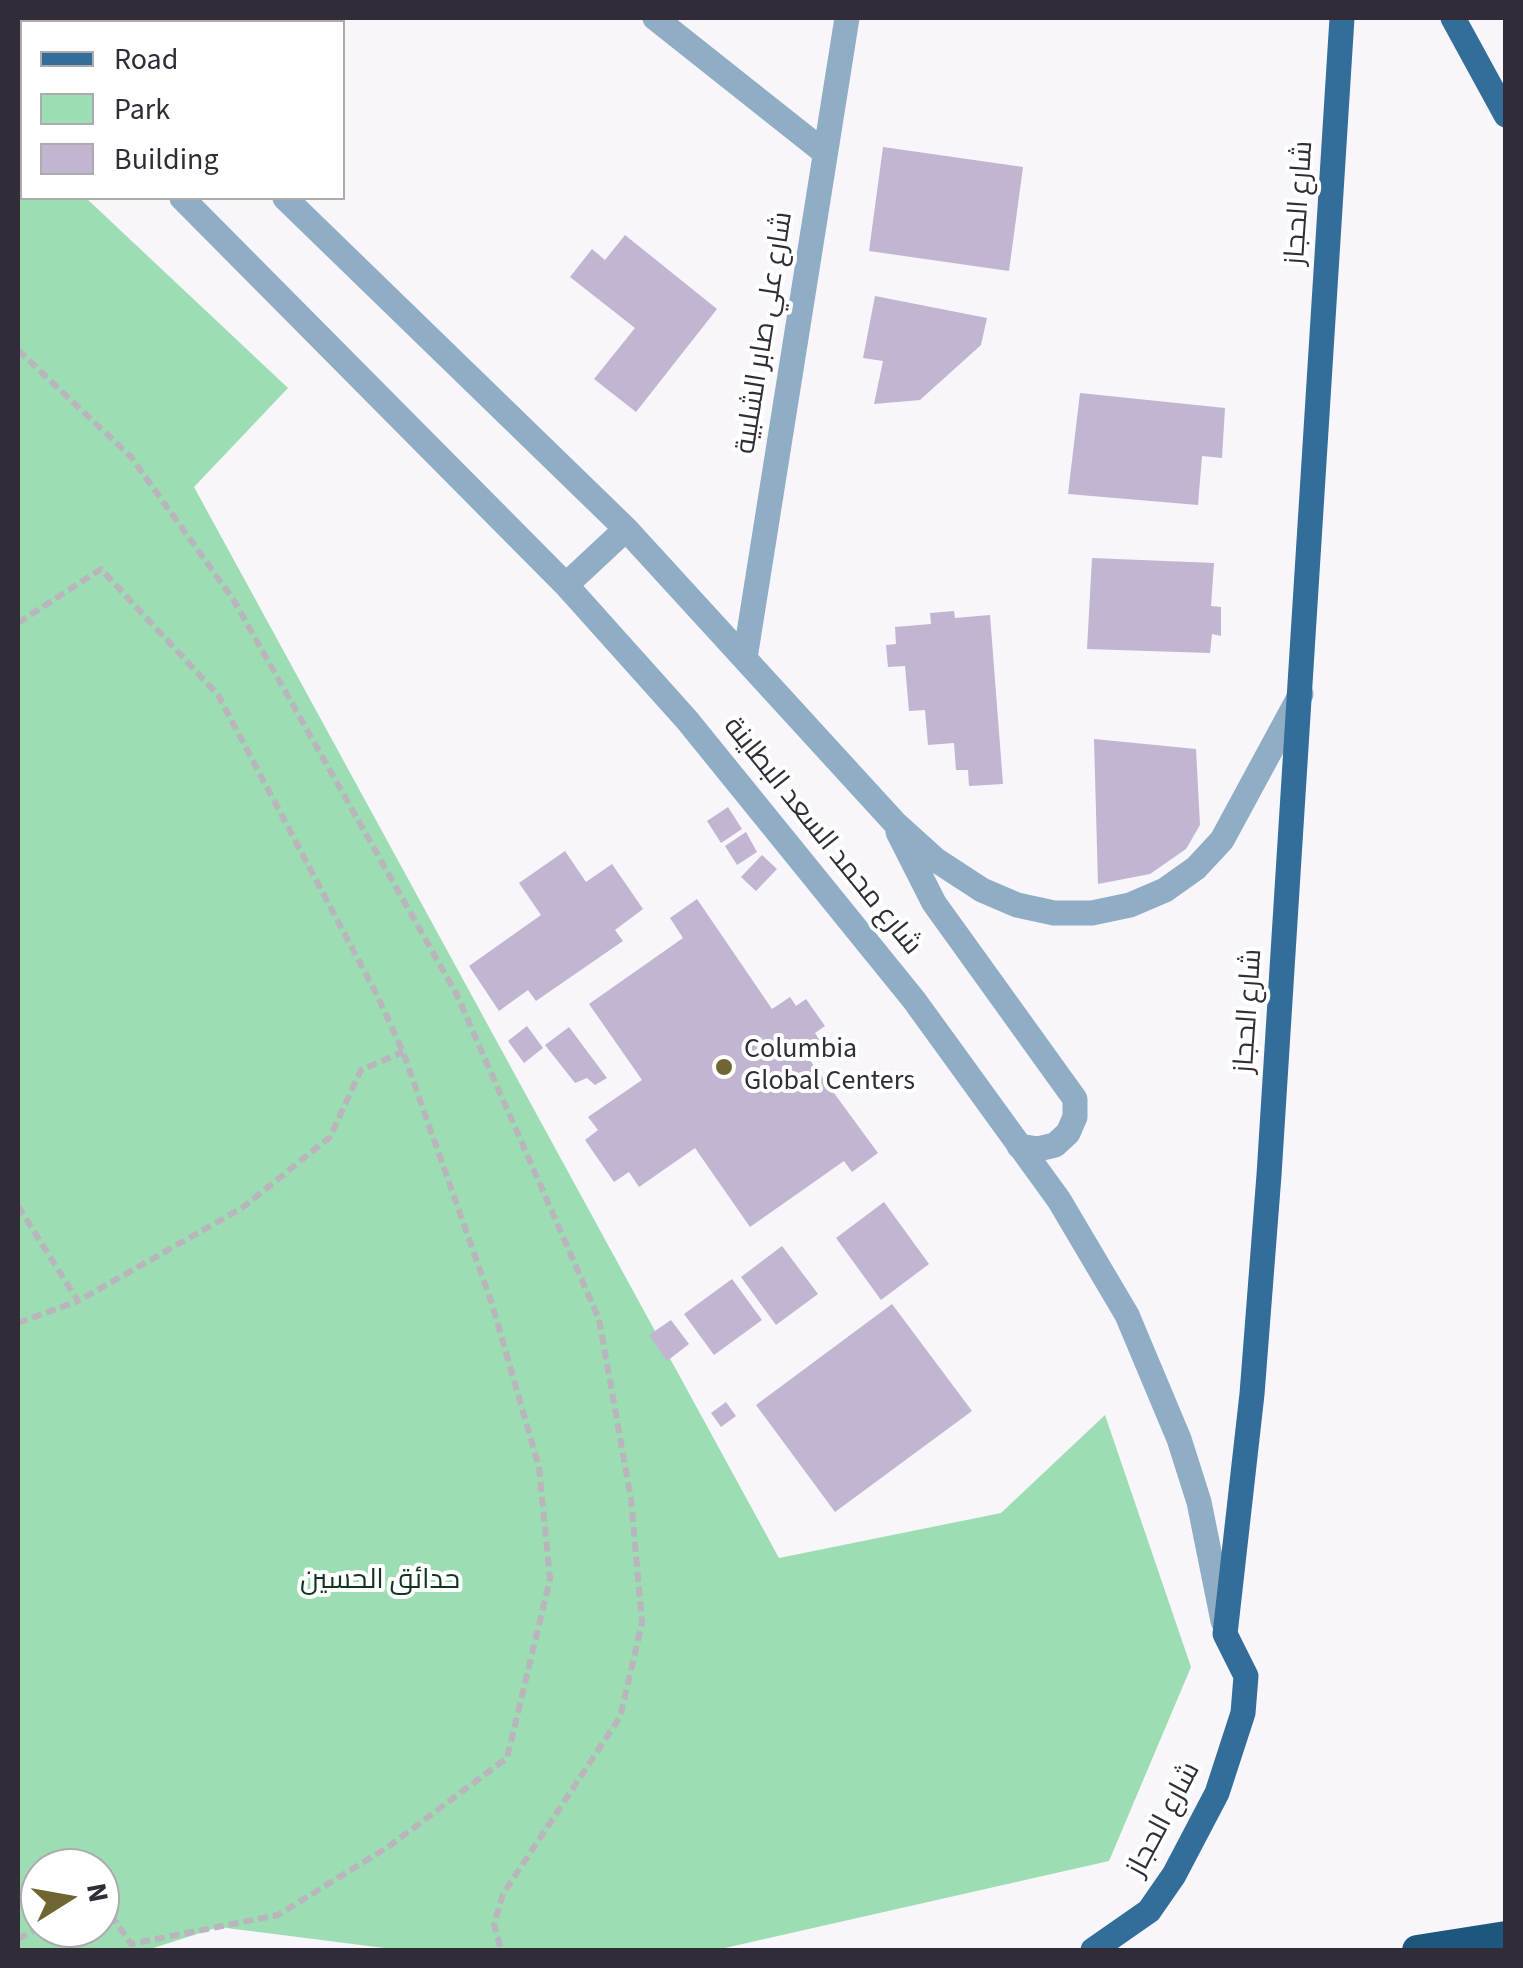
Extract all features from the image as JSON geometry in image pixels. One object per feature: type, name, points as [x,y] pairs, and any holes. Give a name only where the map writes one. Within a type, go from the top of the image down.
[{"type":"highway","points":[[1418,1950],[1506,1936]]},
{"type":"main road","name":"شارع الحجاز","points":[[1093,1950],[1149,1911],[1218,1793],[1243,1713],[1246,1676],[1225,1634],[1258,1321],[1342,18]]},
{"type":"main road","points":[[1453,18],[1506,115]]},
{"type":"street","points":[[655,18],[824,152]]},
{"type":"street","name":"شارع علي صابر الشلبية","points":[[746,658],[847,18]]},
{"type":"street","name":"شارع محمد السعد البطاينة","points":[[184,200],[566,585],[803,858],[1020,1146],[1095,1256],[1155,1376],[1199,1502],[1225,1634]]},
{"type":"street","name":"شارع محمد السعد البطاينة","points":[[287,200],[626,529],[895,824],[958,876],[1017,905],[1073,913],[1130,905],[1196,868],[1222,840],[1301,694]]},
{"type":"street","points":[[566,585],[626,529]]},
{"type":"street","points":[[895,824],[934,903],[1075,1100],[1075,1117],[1068,1133],[1055,1145],[1038,1149],[1020,1146]]},
{"type":"path","points":[[18,350],[131,456],[233,599],[456,996],[598,1319],[631,1499],[642,1623],[620,1717],[503,1894],[494,1924],[501,1950]]},
{"type":"path","points":[[18,622],[101,569],[218,695],[403,1052],[492,1304],[539,1466],[550,1579],[507,1758],[388,1847],[278,1915],[131,1944],[120,1928]]},
{"type":"path","points":[[18,1323],[78,1300],[242,1208],[330,1137],[360,1070],[403,1052]]},
{"type":"path","points":[[18,1206],[78,1300]]},
{"type":"green space","name":"حدائق الحسين","points":[[18,132],[20,200],[88,200],[288,388],[194,487],[779,1558],[1001,1513],[1105,1415],[1191,1667],[1109,1861],[716,1950],[400,1950],[219,1927],[147,1950],[18,1950]]},
{"type":"building","points":[[883,147],[1023,167],[1009,271],[869,251]]},
{"type":"building","points":[[625,235],[717,309],[636,412],[594,379],[635,328],[570,277],[592,249],[605,260]]},
{"type":"building","points":[[875,296],[987,318],[981,345],[920,400],[874,404],[883,361],[863,358]]},
{"type":"building","points":[[1080,393],[1225,408],[1222,458],[1202,456],[1198,505],[1068,494]]},
{"type":"building","points":[[1092,558],[1214,563],[1211,606],[1221,607],[1221,636],[1212,634],[1210,653],[1087,649]]},
{"type":"building","points":[[954,611],[955,618],[990,615],[1003,784],[969,786],[968,770],[956,770],[954,743],[928,745],[925,710],[909,711],[905,666],[888,667],[886,645],[896,644],[895,627],[931,624],[930,613]]},
{"type":"building","points":[[1094,739],[1196,749],[1200,825],[1186,849],[1150,874],[1098,884]]},
{"type":"building","points":[[728,807],[742,829],[721,843],[707,821]]},
{"type":"building","points":[[746,832],[757,852],[737,865],[725,846]]},
{"type":"building","points":[[565,851],[586,882],[612,864],[643,909],[615,930],[623,941],[536,1001],[528,990],[499,1011],[469,966],[541,915],[519,883]]},
{"type":"building","points":[[762,855],[777,869],[756,891],[741,877]]},
{"type":"building","name":"Columbia Global Centers","points":[[697,899],[772,1009],[790,997],[796,1006],[806,999],[825,1026],[815,1033],[822,1044],[806,1055],[878,1153],[852,1172],[844,1161],[750,1227],[695,1148],[639,1187],[629,1172],[614,1182],[585,1140],[598,1130],[588,1117],[642,1080],[589,1004],[683,938],[670,918]]},
{"type":"building","points":[[527,1026],[543,1048],[524,1063],[508,1041]]},
{"type":"building","points":[[569,1027],[607,1078],[595,1085],[587,1078],[575,1083],[545,1045]]},
{"type":"building","points":[[884,1202],[929,1264],[881,1300],[836,1238]]},
{"type":"building","points":[[782,1246],[818,1294],[776,1325],[741,1277]]},
{"type":"building","points":[[732,1279],[762,1320],[714,1355],[684,1314]]},
{"type":"building","points":[[892,1304],[972,1411],[835,1512],[756,1405]]},
{"type":"building","points":[[671,1320],[689,1344],[667,1361],[649,1335]]},
{"type":"building","points":[[726,1402],[736,1416],[721,1427],[711,1413]]},
{"type":"place","name":"Columbia Global Centers","points":[[724,1067]]}]
